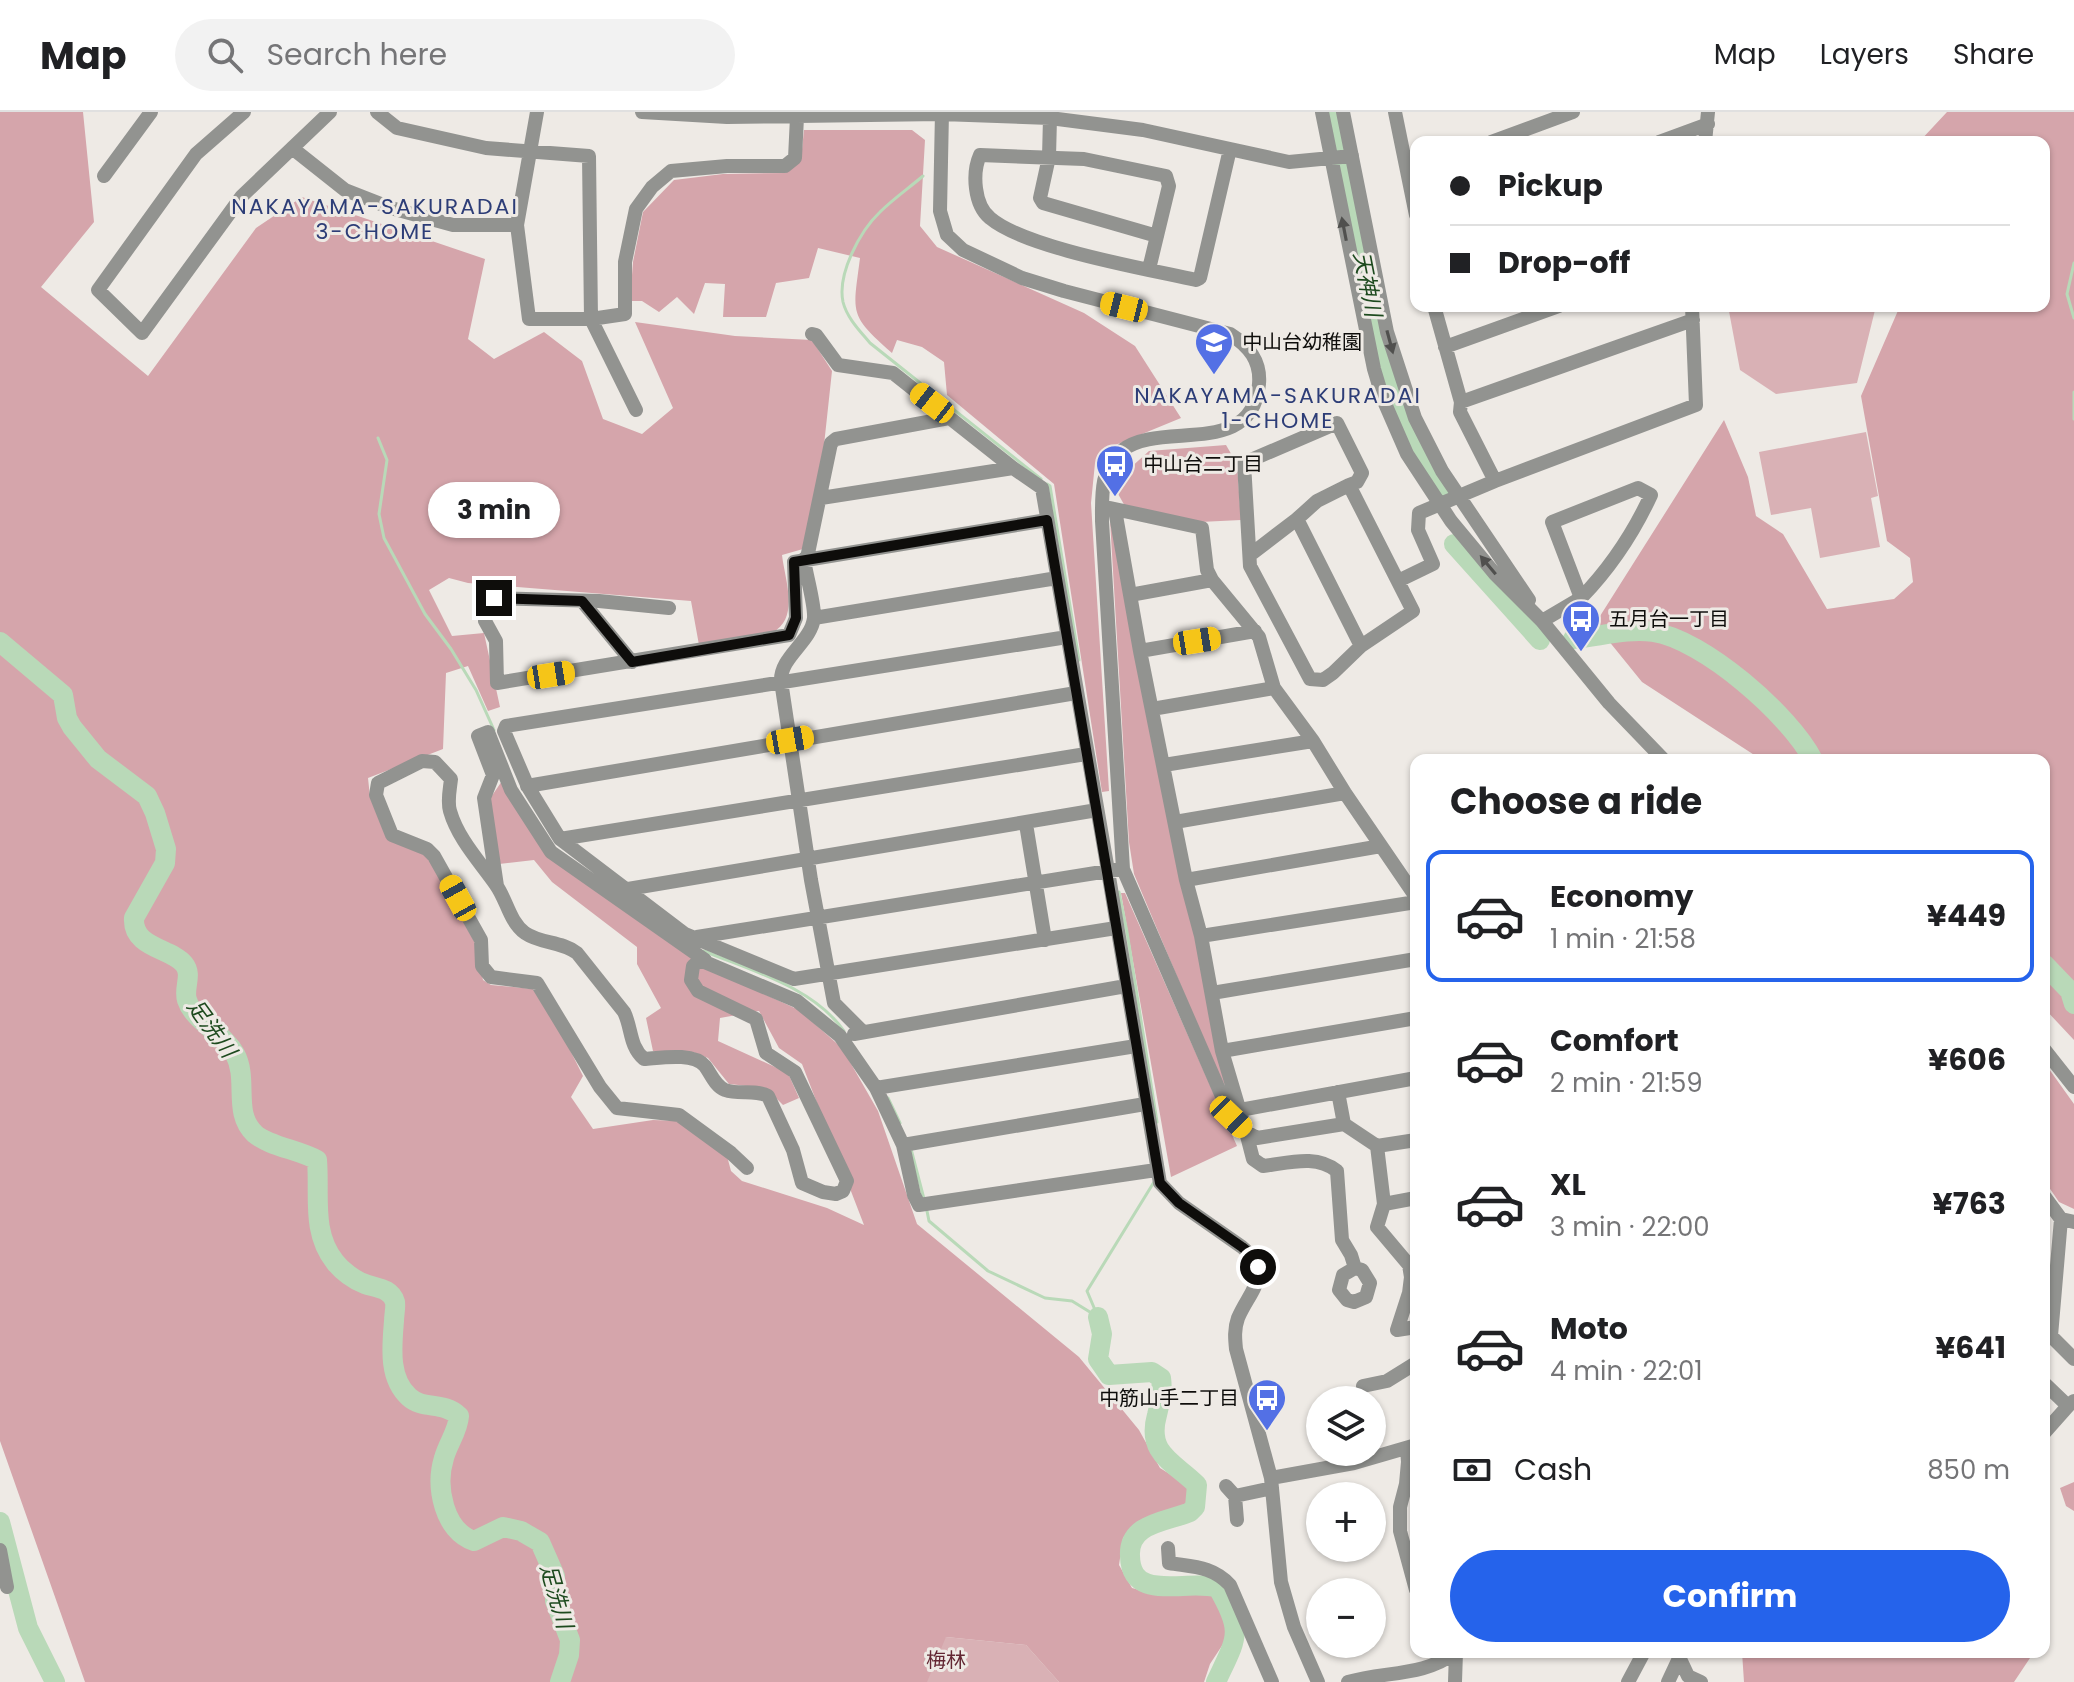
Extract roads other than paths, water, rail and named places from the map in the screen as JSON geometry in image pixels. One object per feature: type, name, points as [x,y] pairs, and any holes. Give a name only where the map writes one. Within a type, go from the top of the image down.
[{"type":"street","points":[[104,176],[151,112]]},
{"type":"street","points":[[244,112],[196,154],[98,290],[142,333],[242,196],[330,112]]},
{"type":"street","points":[[377,112],[397,128],[486,148],[589,156],[591,319],[636,410]]},
{"type":"street","points":[[537,112],[517,225],[529,319],[591,319],[625,314],[625,262],[636,209],[652,187],[671,171],[785,166],[795,158],[797,117]]},
{"type":"street","points":[[642,112],[727,117],[942,113],[1050,118],[1143,130],[1289,162],[1342,157]]},
{"type":"street","points":[[1322,112],[1342,157],[1401,382],[1442,471],[1542,621],[1609,703],[1658,754]]},
{"type":"street","points":[[1343,112],[1342,157],[1359,305],[1383,399],[1407,454],[1439,505],[1495,574],[1542,621]]},
{"type":"street","points":[[1396,112],[1410,164]]},
{"type":"street","points":[[1507,136],[1573,112]]},
{"type":"street","points":[[942,113],[940,211],[947,235],[963,250],[1022,278],[1050,287],[1230,334],[1241,341],[1256,362],[1257,394],[1245,418],[1220,431],[1135,443],[1116,456],[1105,478],[1186,880],[1201,936],[1222,1051],[1253,1159],[1263,1166],[1315,1160],[1327,1163],[1337,1171],[1342,1240],[1355,1268]]},
{"type":"street","points":[[1050,118],[1049,157],[1040,198],[1043,203],[1157,236]]},
{"type":"street","points":[[1671,136],[1708,118]]},
{"type":"street","points":[[292,148],[345,190],[391,208],[453,225],[517,225]]},
{"type":"street","points":[[1149,269],[1169,186],[1166,176],[1084,159],[980,155],[976,164],[978,199],[986,214],[1007,229],[1044,244],[1149,269],[1196,280],[1200,278],[1230,149]]},
{"type":"street","points":[[1359,305],[1381,302]]},
{"type":"street","points":[[1436,312],[1461,402],[1460,412],[1495,481]]},
{"type":"street","points":[[1445,347],[1542,312]]},
{"type":"street","points":[[1400,580],[1433,564],[1418,530],[1419,513],[1696,405],[1692,313],[1461,402]]},
{"type":"street","points":[[812,334],[816,335],[838,365],[893,373],[1042,488],[1097,810],[1116,870],[1231,1117],[1257,1138],[1344,1124],[1377,1146],[1410,1141]]},
{"type":"street","points":[[863,1032],[834,1003],[808,858],[781,672],[804,639],[814,618],[806,559],[831,443],[836,439],[949,418]]},
{"type":"street","points":[[1250,555],[1317,501],[1349,485],[1357,482],[1362,473],[1337,423],[1244,463],[1250,566],[1310,679],[1323,680],[1361,646],[1413,611],[1400,580],[1349,485]]},
{"type":"street","points":[[821,498],[1013,468]]},
{"type":"street","points":[[1542,621],[1581,598],[1607,570],[1640,520],[1651,495],[1638,488],[1552,522],[1581,598]]},
{"type":"street","points":[[1109,508],[1202,528],[1207,570],[1259,637],[1274,688],[1313,741],[1410,890]]},
{"type":"street","points":[[1109,508],[1116,928],[1156,1170],[1160,1183],[1170,1196],[1251,1254],[1258,1267],[1258,1283],[1237,1320],[1234,1334],[1272,1483],[1281,1582],[1294,1627],[1318,1682]]},
{"type":"street","points":[[1297,519],[1361,646]]},
{"type":"street","points":[[669,608],[494,598],[485,621],[496,641],[497,683],[789,635],[796,618],[794,562],[1047,520]]},
{"type":"street","points":[[814,618],[1057,578]]},
{"type":"street","points":[[1130,595],[1212,580]]},
{"type":"street","points":[[582,601],[632,662]]},
{"type":"street","points":[[1140,651],[1255,631]]},
{"type":"street","points":[[705,960],[693,966],[691,980],[698,991],[756,1019],[766,1053],[795,1072],[847,1181],[843,1191],[836,1194],[823,1192],[802,1183],[793,1150],[768,1096],[759,1092],[725,1090],[702,1062],[688,1057],[644,1059],[632,1044],[624,1012],[577,953],[568,946],[535,939],[523,932],[505,907],[497,886],[484,798],[493,775],[478,736],[506,726],[1067,637]]},
{"type":"street","points":[[1152,709],[1274,688]]},
{"type":"street","points":[[527,786],[1076,693]]},
{"type":"street","points":[[506,726],[504,731],[527,786],[560,839],[685,934],[794,979],[1116,928]]},
{"type":"street","points":[[488,732],[511,790],[551,852],[705,960],[797,1001],[840,1036],[876,1088],[903,1145],[919,1205],[1156,1170]]},
{"type":"street","points":[[1164,765],[1313,741]]},
{"type":"street","points":[[560,839],[1086,754]]},
{"type":"street","points":[[497,886],[476,860],[451,815],[451,779],[435,762],[422,761],[378,783],[376,795],[392,835],[427,849],[434,856],[481,940],[482,966],[491,977],[537,983],[608,1099],[617,1108],[679,1115],[747,1168]]},
{"type":"street","points":[[1175,822],[1345,793]]},
{"type":"street","points":[[628,889],[1097,810]]},
{"type":"street","points":[[1026,824],[1045,940]]},
{"type":"street","points":[[1186,880],[1381,846]]},
{"type":"street","points":[[697,937],[1116,870]]},
{"type":"street","points":[[1201,936],[1410,900]]},
{"type":"street","points":[[1212,993],[1410,960]]},
{"type":"street","points":[[840,1036],[1126,986]]},
{"type":"street","points":[[1222,1051],[1410,1019]]},
{"type":"street","points":[[876,1088],[1136,1046]]},
{"type":"street","points":[[2050,1057],[2074,1087]]},
{"type":"street","points":[[1240,1110],[1410,1079]]},
{"type":"street","points":[[1338,1092],[1344,1124]]},
{"type":"street","points":[[903,1145],[1145,1104]]},
{"type":"street","points":[[1377,1146],[1384,1204],[1377,1227],[1409,1265],[1410,1271]]},
{"type":"street","points":[[1384,1204],[1410,1199]]},
{"type":"street","points":[[2050,1202],[2068,1221],[2050,1316]]},
{"type":"street","points":[[1410,1281],[1397,1330],[1410,1328]]},
{"type":"street","points":[[2050,1335],[2074,1359]]},
{"type":"street","points":[[1363,1386],[1387,1381],[1410,1368]]},
{"type":"street","points":[[2050,1387],[2071,1403],[2050,1426]]},
{"type":"street","points":[[1237,1520],[1230,1491],[1354,1463],[1410,1447]]},
{"type":"street","points":[[1410,1454],[1400,1507],[1400,1531],[1410,1568]]},
{"type":"street","points":[[1168,1548],[1169,1563],[1207,1568],[1218,1573],[1230,1585],[1272,1682]]},
{"type":"street","points":[[0,1550],[7,1587]]},
{"type":"street","points":[[1348,1682],[1417,1671],[1446,1658]]},
{"type":"street","points":[[1455,1682],[1456,1658]]},
{"type":"street","points":[[1628,1682],[1641,1658]]},
{"type":"street","points":[[1668,1682],[1680,1658]]},
{"type":"street","points":[[1682,1658],[1688,1676],[1701,1682]]},
{"type":"waterway","name":"天神川","points":[[1333,112],[1384,361],[1406,426],[1442,492]]},
{"type":"waterway","points":[[923,176],[880,212],[858,241],[843,279],[845,308],[870,343],[1041,479]]},
{"type":"waterway","points":[[2074,263],[2067,294],[2074,318]]},
{"type":"waterway","points":[[2074,392],[2074,419]]},
{"type":"waterway","points":[[378,438],[387,460],[379,514],[384,538],[425,614],[476,690],[494,730]]},
{"type":"waterway","points":[[1047,484],[1050,486],[1079,660]]},
{"type":"waterway","name":"天神川","points":[[1454,544],[1540,640]]},
{"type":"waterway","name":"天神川","points":[[1573,639],[1643,631],[1673,638],[1696,649],[1720,664],[1765,702],[1809,754]]},
{"type":"waterway","name":"足洗川","points":[[0,642],[63,695],[67,718],[98,759],[147,796],[166,849],[165,863],[134,918],[135,928],[146,942],[178,959],[187,968],[186,995],[191,1008],[224,1040],[239,1064],[242,1106],[248,1126],[268,1142],[317,1160],[318,1213],[327,1250],[348,1275],[387,1291],[395,1302],[393,1361],[402,1389],[415,1401],[453,1411],[459,1416],[441,1469],[444,1507],[455,1528],[474,1541],[503,1527],[521,1531],[540,1542],[555,1576],[555,1601],[570,1640],[569,1655],[560,1682]]},
{"type":"waterway","points":[[1119,892],[1157,1122]]},
{"type":"waterway","points":[[704,951],[799,992],[816,1003],[844,1031]]},
{"type":"waterway","name":"天神川","points":[[2050,970],[2070,991],[2074,1004]]},
{"type":"waterway","points":[[888,1098],[900,1123]]},
{"type":"waterway","points":[[911,1149],[924,1199]]},
{"type":"waterway","points":[[1098,1317],[1087,1291],[1154,1182]]},
{"type":"waterway","points":[[927,1211],[929,1221],[988,1271],[1045,1298],[1072,1301],[1098,1317]]},
{"type":"waterway","points":[[1098,1317],[1102,1334],[1098,1359],[1109,1375],[1152,1372],[1161,1378],[1155,1439],[1164,1456],[1197,1485],[1195,1507],[1190,1512],[1150,1525],[1135,1537],[1130,1556],[1133,1571],[1140,1580],[1150,1585],[1218,1588],[1232,1615],[1235,1635],[1216,1682]]},
{"type":"waterway","points":[[0,1522],[28,1628],[55,1682]]},
{"type":"place","name":"中山台幼稚園","points":[[1214,376]]},
{"type":"place","name":"中山台二丁目","points":[[1115,498]]},
{"type":"place","name":"五月台一丁目","points":[[1581,653]]},
{"type":"place","name":"中筋山手二丁目","points":[[1267,1432]]},
{"type":"district","name":"NAKAYAMA-SAKURADAI 3-CHOME","points":[[375,218]]},
{"type":"district","name":"NAKAYAMA-SAKURADAI 1-CHOME","points":[[1278,408]]},
{"type":"park label","name":"梅林","points":[[946,1660]]}]
